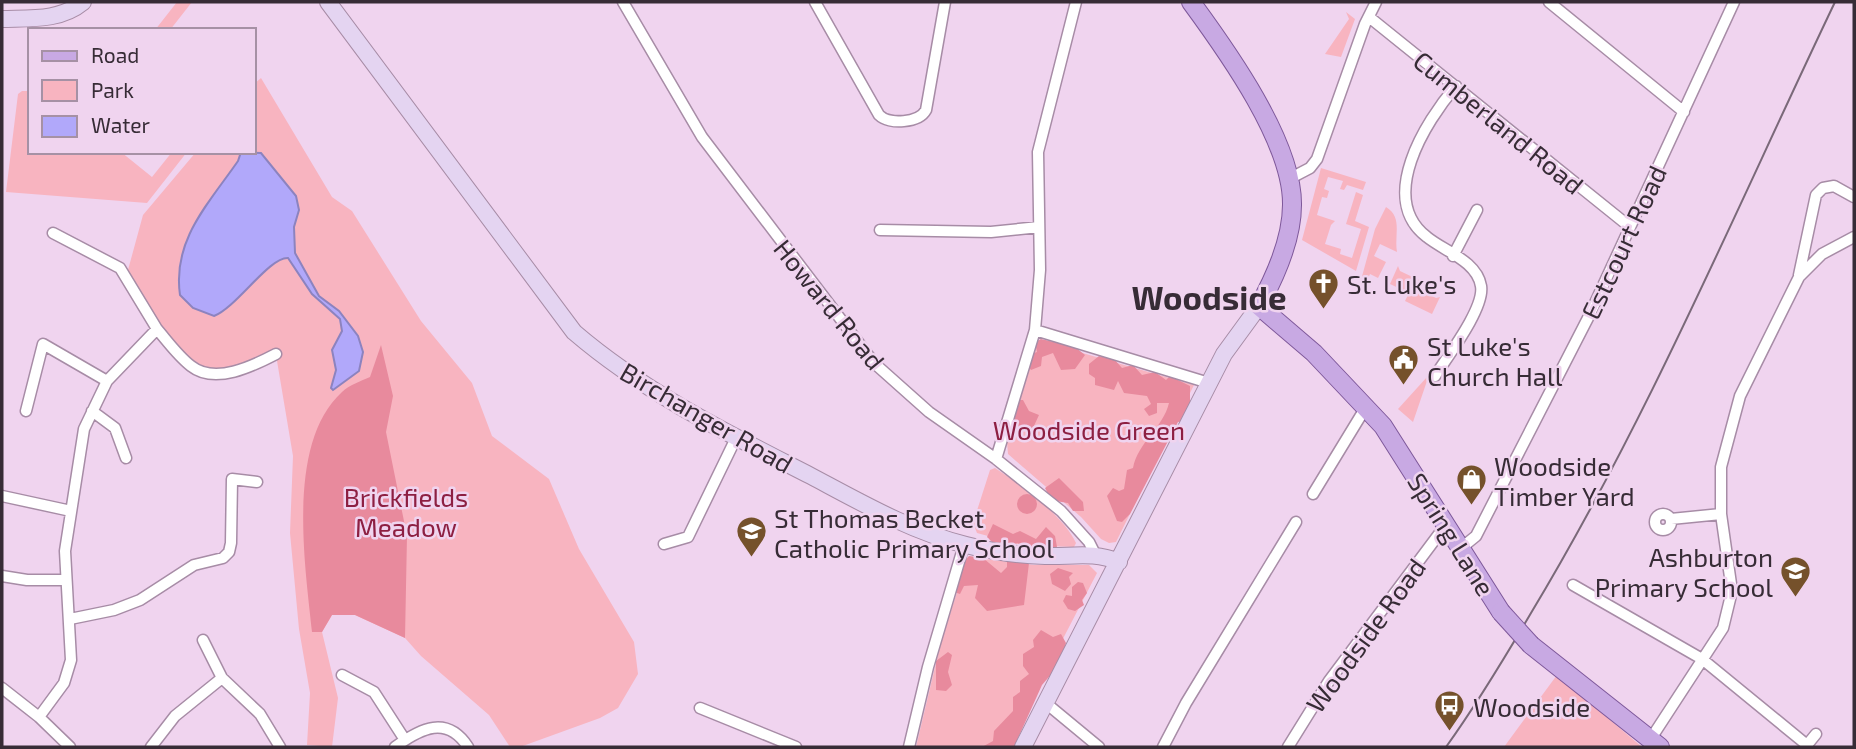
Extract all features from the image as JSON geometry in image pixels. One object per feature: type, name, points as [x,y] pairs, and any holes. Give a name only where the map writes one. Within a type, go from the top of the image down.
[{"type":"main road","points":[[1191,2],[1241,75],[1275,141],[1289,179],[1290,223],[1273,278],[1259,306]]},
{"type":"main road","name":"Spring Lane","points":[[1259,306],[1314,353],[1366,407],[1404,456],[1445,526],[1501,612],[1531,645],[1655,743]]},
{"type":"street","points":[[2,19],[54,16],[74,9],[83,2]]},
{"type":"street","name":"Birchanger Road","points":[[328,2],[574,332],[626,373],[674,403],[890,517],[964,545],[1014,555],[1095,554],[1119,562]]},
{"type":"street","name":"Howard Road","points":[[623,2],[702,137],[874,363],[929,412],[996,459],[1061,511],[1089,542],[1095,554]]},
{"type":"street","points":[[815,2],[879,115],[889,121],[918,118],[926,110],[944,2]]},
{"type":"street","points":[[996,459],[1035,330],[1040,270],[1038,152],[1076,2]]},
{"type":"street","points":[[1289,179],[1310,168],[1317,159],[1368,17],[1376,2]]},
{"type":"street","points":[[1549,2],[1684,112]]},
{"type":"street","name":"Estcourt Road","points":[[1460,549],[1476,536],[1579,336],[1734,2]]},
{"type":"street","name":"Cumberland Road","points":[[1368,17],[1630,228]]},
{"type":"street","points":[[1435,376],[1459,340],[1482,292],[1476,274],[1415,225],[1405,206],[1404,191],[1406,177],[1430,121],[1456,86]]},
{"type":"street","points":[[1655,743],[1702,659],[1723,628],[1732,591],[1721,514],[1721,467],[1732,416],[1755,361],[1799,277],[1816,195],[1823,188],[1834,186],[1854,197]]},
{"type":"street","points":[[1453,256],[1477,210]]},
{"type":"street","points":[[880,230],[984,232],[1039,227]]},
{"type":"street","points":[[53,233],[120,268],[157,330],[193,369],[228,374],[276,354]]},
{"type":"street","points":[[1799,277],[1822,254],[1854,237]]},
{"type":"street","points":[[1023,747],[1230,343],[1259,306]]},
{"type":"street","points":[[39,716],[64,683],[73,649],[65,580],[65,551],[84,429],[107,381],[157,330]]},
{"type":"street","points":[[1035,330],[1209,383]]},
{"type":"street","points":[[26,411],[43,344],[107,381]]},
{"type":"street","points":[[1313,494],[1366,407]]},
{"type":"street","points":[[92,411],[115,428],[126,458]]},
{"type":"street","points":[[664,544],[688,537],[737,436]]},
{"type":"street","points":[[70,619],[127,606],[194,565],[223,558],[229,552],[231,543],[232,480],[257,482]]},
{"type":"street","points":[[2,496],[71,511]]},
{"type":"street","points":[[1671,519],[1721,514]]},
{"type":"street","points":[[1163,747],[1186,703],[1296,522]]},
{"type":"street","name":"Woodside Road","points":[[1287,747],[1329,681],[1445,526]]},
{"type":"street","points":[[909,747],[928,667],[964,545]]},
{"type":"street","points":[[2,576],[27,580],[65,580]]},
{"type":"street","points":[[1573,585],[1702,659],[1807,745],[1816,734]]},
{"type":"street","points":[[203,640],[222,678],[260,713],[280,747]]},
{"type":"street","points":[[342,675],[374,692],[400,744],[432,729],[450,727],[468,747]]},
{"type":"street","points":[[151,747],[175,716],[222,678]]},
{"type":"street","points":[[2,688],[39,716],[70,747]]},
{"type":"street","points":[[1047,704],[1099,747]]},
{"type":"street","points":[[700,708],[796,747]]},
{"type":"green space","points":[[177,2],[192,2],[172,28],[157,28]]},
{"type":"green space","points":[[1346,12],[1355,19],[1341,57],[1325,54],[1349,19]]},
{"type":"green space","name":"Brickfields Meadow","points":[[261,78],[332,197],[352,211],[421,321],[472,383],[492,436],[549,479],[579,549],[634,642],[638,674],[618,708],[600,718],[520,747],[510,747],[489,715],[421,656],[405,638],[355,615],[332,615],[322,632],[338,698],[332,747],[307,745],[310,693],[299,629],[290,533],[293,456],[276,355],[227,372],[191,374],[128,270],[143,215],[194,154],[256,154],[256,82]]},
{"type":"green space","points":[[28,91],[28,154],[123,154],[152,177],[170,154],[185,154],[147,203],[6,192],[18,94]]},
{"type":"green space","points":[[1321,168],[1366,182],[1363,190],[1347,185],[1344,190],[1340,189],[1343,181],[1328,177],[1324,189],[1329,191],[1327,198],[1322,197],[1317,215],[1335,221],[1325,244],[1341,249],[1340,254],[1352,258],[1361,229],[1346,224],[1356,192],[1363,195],[1355,221],[1369,227],[1356,271],[1302,240]]},
{"type":"green space","points":[[1386,207],[1396,221],[1397,252],[1380,244],[1374,256],[1386,262],[1378,278],[1370,274],[1366,283],[1361,280],[1375,229]]},
{"type":"green space","points":[[1398,266],[1400,271],[1423,282],[1420,290],[1436,298],[1440,297],[1432,314],[1405,301],[1409,293],[1390,284]]},
{"type":"green space","name":"Woodside Green","points":[[1044,342],[1194,385],[1116,542],[1109,543],[1101,539],[1081,517],[1008,454],[1007,442],[1035,346]]},
{"type":"green space","points":[[1428,378],[1413,422],[1398,409]]},
{"type":"green space","name":"Woodside Green","points":[[995,468],[1062,522],[1076,543],[1074,547],[1021,545],[977,533],[973,523],[990,470]]},
{"type":"green space","points":[[968,557],[1034,565],[1089,565],[1097,573],[1007,747],[916,747],[940,646]]},
{"type":"green space","points":[[1557,675],[1642,747],[1504,747]]},
{"type":"shaded area","points":[[1041,339],[1075,347],[1085,355],[1075,369],[1061,370],[1053,353],[1042,357],[1041,366],[1031,370],[1028,366],[1031,354],[1037,352],[1035,342]]},
{"type":"shaded area","points":[[381,345],[393,396],[386,432],[407,536],[405,638],[355,615],[332,615],[322,632],[312,632],[303,506],[306,472],[313,441],[324,414],[342,392],[370,377]]},
{"type":"shaded area","points":[[1099,356],[1115,360],[1122,368],[1133,365],[1142,375],[1155,372],[1166,380],[1170,376],[1190,386],[1190,411],[1185,421],[1178,422],[1130,514],[1122,522],[1117,521],[1107,496],[1113,488],[1119,491],[1124,489],[1127,470],[1133,468],[1140,450],[1162,420],[1169,403],[1157,403],[1157,413],[1149,416],[1144,409],[1151,404],[1147,396],[1124,393],[1118,381],[1114,390],[1095,385],[1095,378],[1089,374],[1089,364]]},
{"type":"shaded area","points":[[1017,400],[1023,400],[1029,411],[1039,415],[1033,428],[1020,432],[1010,427]]},
{"type":"shaded area","points":[[1059,478],[1083,502],[1084,511],[1073,511],[1068,503],[1049,496],[1045,488]]},
{"type":"shaded area","points":[[1023,494],[1031,494],[1037,504],[1031,514],[1023,514],[1017,508],[1017,500]]},
{"type":"shaded area","points":[[993,524],[1013,534],[1020,531],[1036,539],[1046,527],[1055,536],[1057,547],[1054,550],[1024,550],[1018,543],[1007,546],[1002,542],[994,544],[987,537]]},
{"type":"shaded area","points":[[969,556],[983,558],[1001,573],[1007,567],[1007,560],[1029,563],[1024,605],[987,611],[975,598],[978,585],[964,586],[960,594],[954,592],[960,577],[959,566]]},
{"type":"shaded area","points":[[1058,568],[1073,573],[1069,577],[1071,584],[1065,591],[1052,584],[1050,574]]},
{"type":"shaded area","points":[[1078,582],[1083,583],[1087,593],[1082,600],[1084,605],[1075,611],[1068,609],[1063,601],[1066,595],[1072,596],[1072,587]]},
{"type":"shaded area","points":[[1041,630],[1053,637],[1061,634],[1066,643],[1060,664],[1042,685],[1014,747],[982,747],[993,741],[994,731],[1013,711],[1013,697],[1020,692],[1020,681],[1029,674],[1023,666],[1023,654],[1034,647],[1033,640]]},
{"type":"shaded area","points":[[948,652],[952,655],[948,672],[952,685],[946,691],[936,690],[936,661]]},
{"type":"water","points":[[261,153],[296,196],[299,210],[294,227],[295,253],[319,296],[339,311],[358,336],[363,352],[359,371],[333,390],[331,388],[336,370],[332,350],[342,331],[340,319],[312,294],[288,258],[272,265],[233,303],[214,316],[193,308],[180,295],[179,275],[187,240],[205,207],[240,154]]},
{"type":"tram line","points":[[1446,747],[1521,630],[1614,464],[1691,311],[1835,2]]},
{"type":"place","name":"St. Luke's","points":[[1324,310]]},
{"type":"place","name":"St Luke's Church Hall","points":[[1404,387]]},
{"type":"place","name":"Woodside Timber Yard","points":[[1471,507]]},
{"type":"place","name":"St Thomas Becket Catholic Primary School","points":[[751,559]]},
{"type":"place","name":"Ashburton Primary School","points":[[1796,598]]},
{"type":"place","name":"Woodside","points":[[1450,733]]},
{"type":"district","name":"Woodside","points":[[1209,297]]}]
